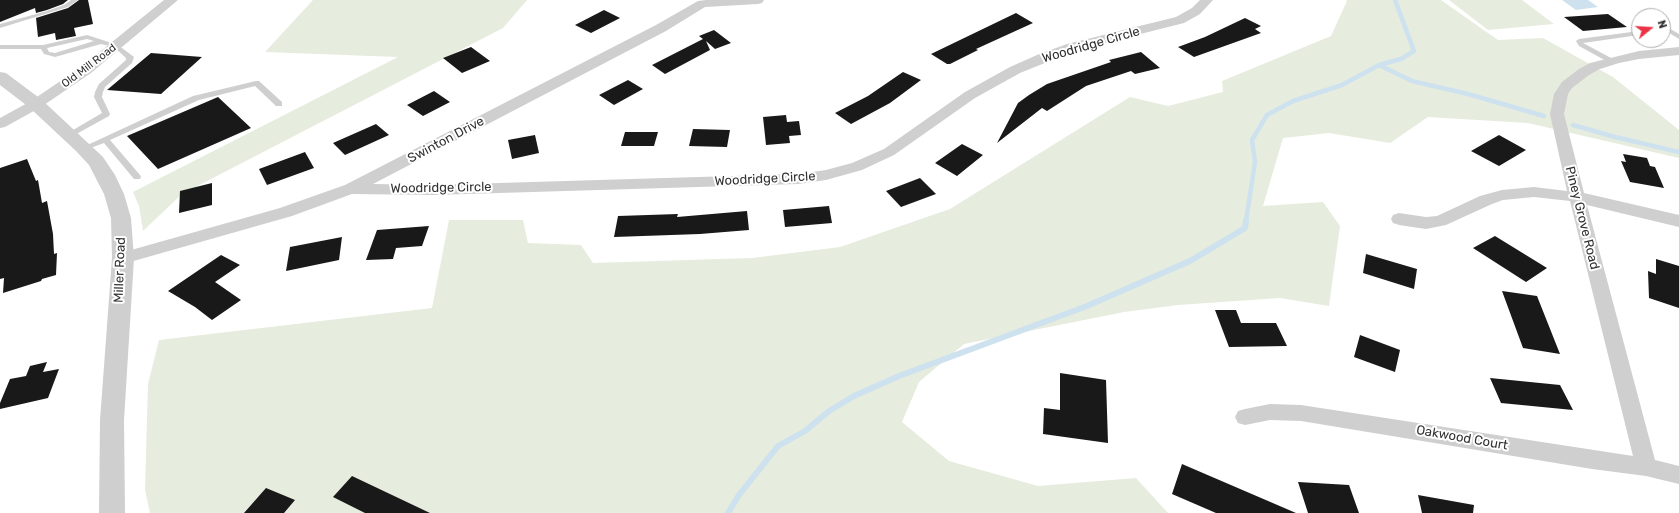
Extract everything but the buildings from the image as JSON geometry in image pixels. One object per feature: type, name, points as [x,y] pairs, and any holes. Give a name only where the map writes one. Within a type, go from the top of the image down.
[{"type":"street","name":"Old Mill Road","points":[[0,124],[36,104],[86,70],[172,0]]},
{"type":"street","name":"Swinton Drive","points":[[123,258],[286,212],[351,189],[661,28],[702,2],[758,0]]},
{"type":"street","name":"Woodridge Circle","points":[[351,189],[433,190],[705,182],[798,179],[826,175],[857,167],[889,152],[970,95],[1015,70],[1072,47],[1180,20],[1196,11],[1207,0]]},
{"type":"street","name":"Piney Grove Road","points":[[1646,467],[1562,139],[1557,114],[1558,103],[1567,85],[1595,66],[1610,61],[1639,55],[1679,51]]},
{"type":"street","name":"Miller Road","points":[[0,77],[36,104],[78,142],[96,161],[105,174],[114,194],[121,218],[123,258],[112,420],[112,513]]},
{"type":"street","points":[[1399,219],[1426,223],[1440,221],[1486,200],[1517,193],[1534,192],[1577,197],[1679,221]]},
{"type":"street","name":"Oakwood Court","points":[[1245,417],[1270,412],[1301,413],[1592,460],[1646,467],[1679,474]]},
{"type":"lane","points":[[0,26],[49,12],[66,6],[75,0]]},
{"type":"lane","points":[[1610,61],[1581,45],[1580,41],[1631,34]]},
{"type":"lane","points":[[0,48],[43,47],[87,37],[116,46],[130,56],[129,61],[102,86],[98,97],[106,114],[78,142]]},
{"type":"lane","points":[[43,47],[46,53],[55,55],[102,41]]},
{"type":"lane","points":[[78,142],[105,139],[196,98],[256,83],[279,104]]},
{"type":"lane","points":[[105,139],[137,177]]},
{"type":"shaded area","points":[[313,0],[527,0],[503,28],[182,194],[143,231],[139,206],[133,192],[398,57],[265,52]]},
{"type":"shaded area","points":[[1346,0],[1441,0],[1498,40],[1543,38],[1613,77],[1679,130],[1679,158],[1528,123],[1428,117],[1390,143],[1329,133],[1283,138],[1263,206],[1323,202],[1340,226],[1329,306],[1280,298],[1178,305],[1124,312],[964,344],[919,382],[902,422],[949,461],[1038,486],[1136,478],[1168,513],[150,513],[145,490],[148,384],[159,340],[432,308],[449,220],[523,220],[528,243],[581,245],[593,263],[752,258],[840,247],[950,209],[1130,97],[1168,106],[1223,92],[1222,81],[1331,36],[1347,1]]},
{"type":"shaded area","points":[[1449,0],[1522,0],[1554,24],[1488,30]]},
{"type":"water","points":[[1562,0],[1588,0],[1598,7],[1576,10]]},
{"type":"waterway","points":[[1379,65],[1401,59],[1414,51],[1395,0]]},
{"type":"waterway","points":[[1246,221],[1255,162],[1252,140],[1267,115],[1293,101],[1342,85],[1379,65]]},
{"type":"waterway","points":[[1379,65],[1412,81],[1468,94],[1544,116]]},
{"type":"waterway","points":[[1573,125],[1615,137],[1679,152]]},
{"type":"waterway","points":[[728,513],[739,495],[778,446],[805,431],[829,411],[854,396],[899,376],[1087,306],[1190,261],[1245,228],[1246,220]]}]
